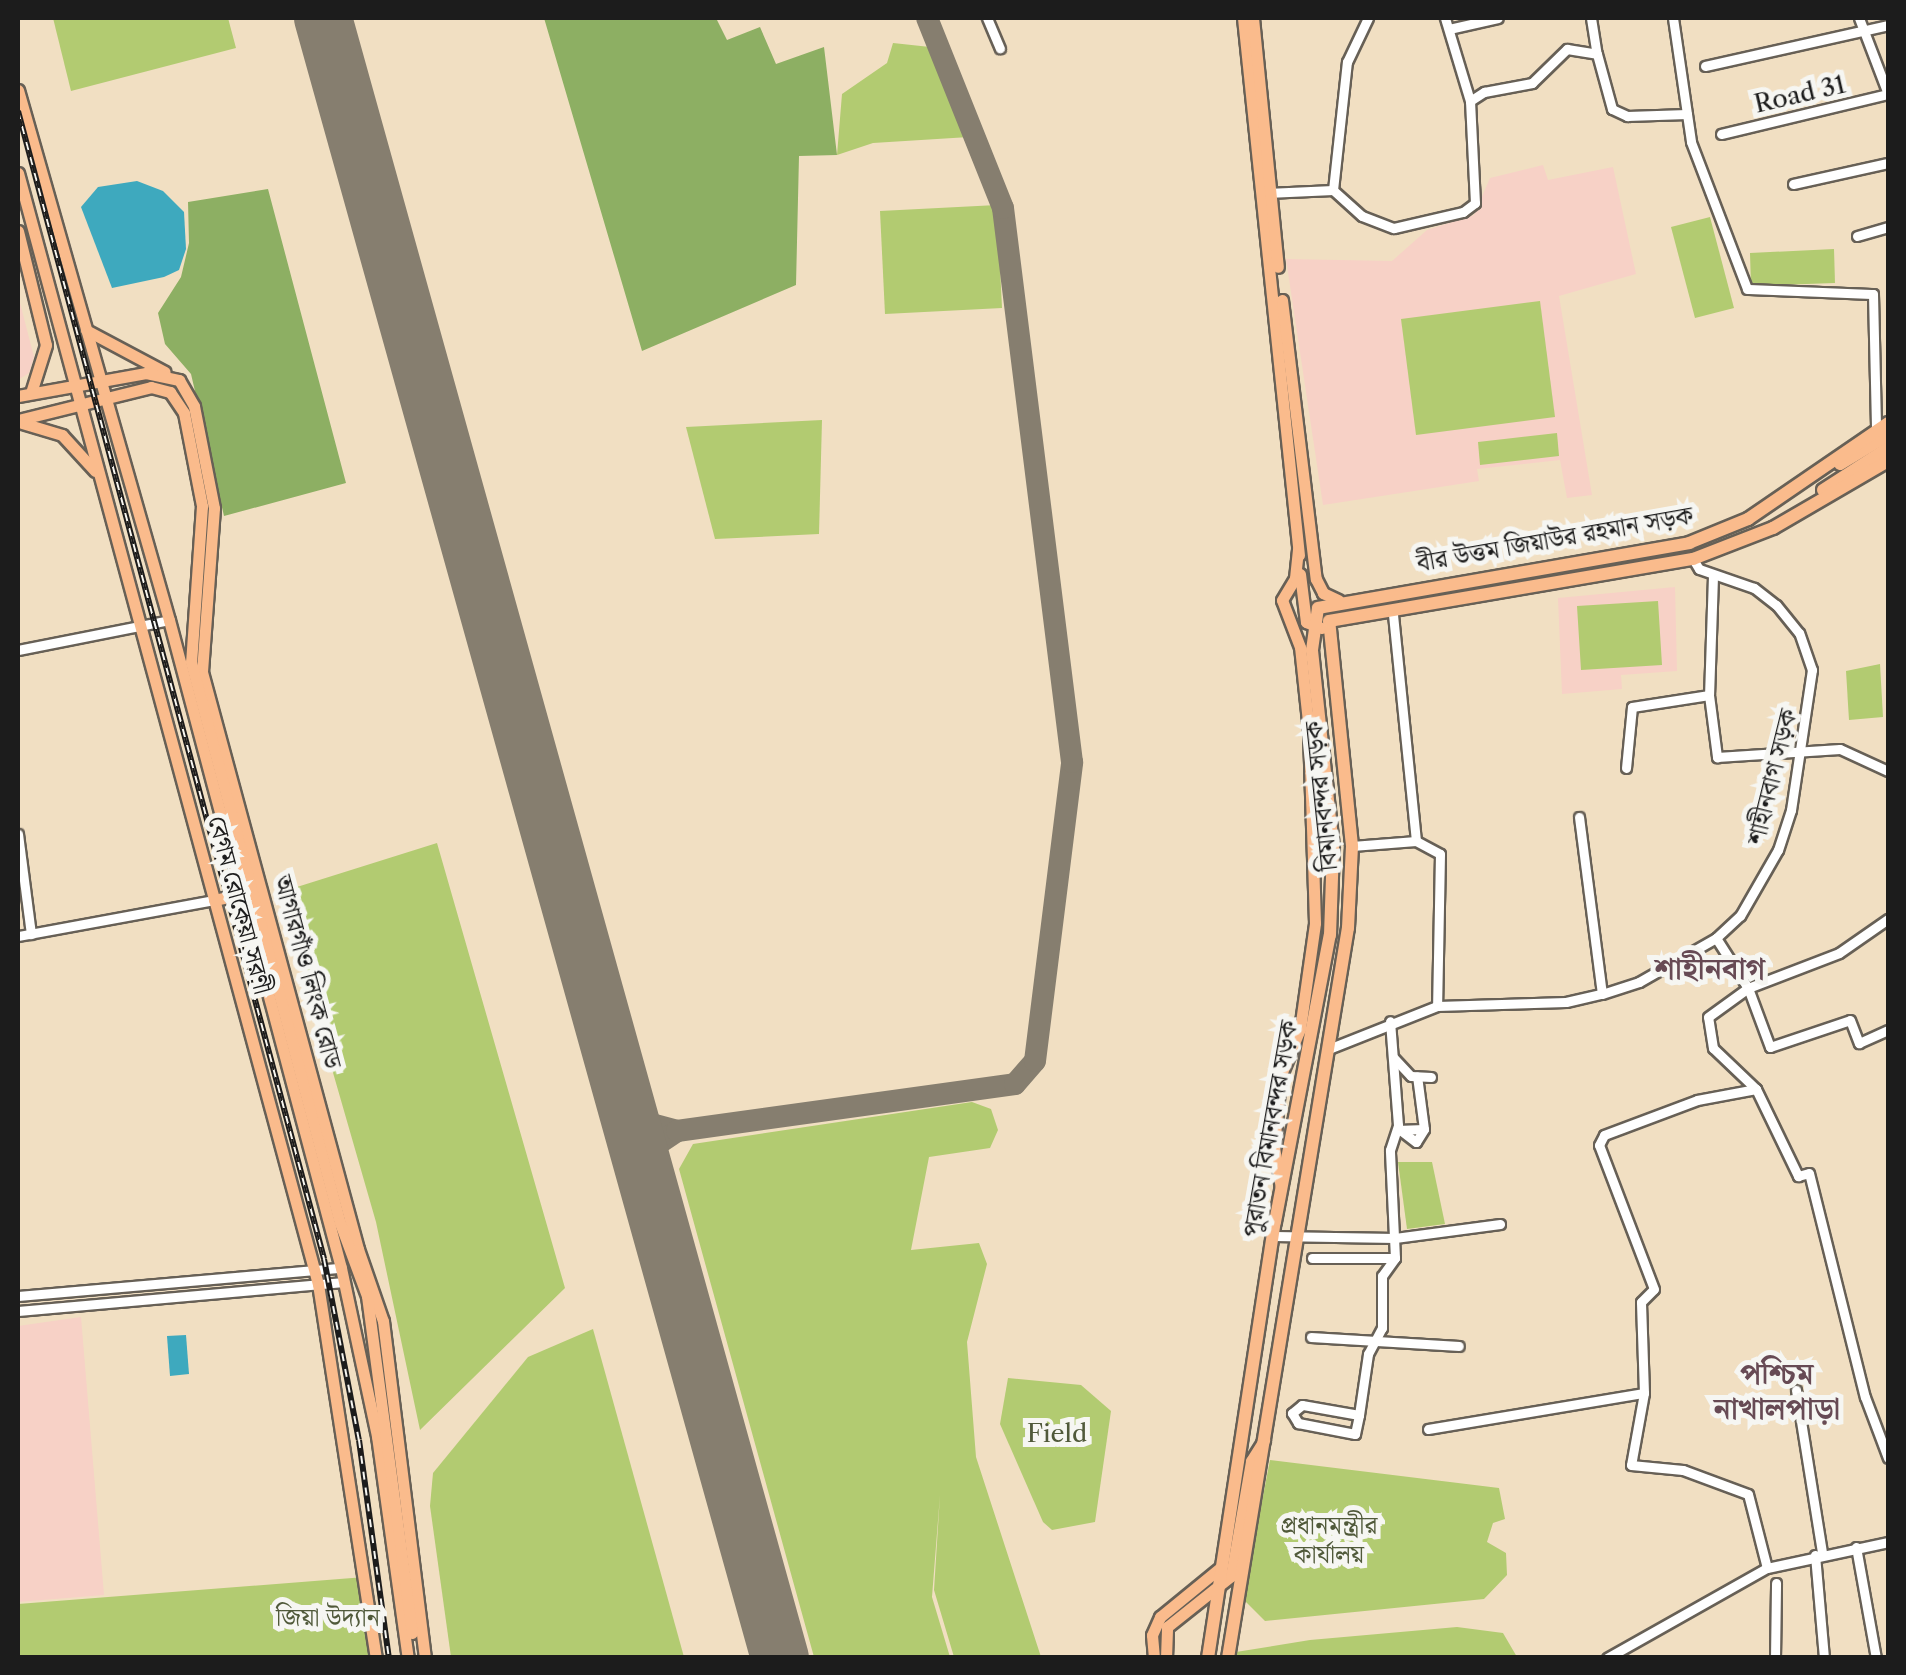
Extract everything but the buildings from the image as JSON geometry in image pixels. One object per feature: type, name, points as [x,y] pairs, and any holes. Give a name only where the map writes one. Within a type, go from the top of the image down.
[{"type":"highway","name":"বীর উত্তম জিয়াউর রহমান সড়ক","points":[[1321,607],[1338,600],[1661,549],[1748,520],[1884,430]]},
{"type":"highway","points":[[1752,534],[1888,448]]},
{"type":"highway","name":"বীর উত্তম জিয়াউর রহমান সড়ক","points":[[1323,625],[1693,560],[1752,534],[1888,460]]},
{"type":"highway","name":"পুরাতন বিমানবন্দর সড়ক","points":[[1208,1658],[1274,1229],[1324,974],[1334,885],[1321,607]]},
{"type":"highway","name":"বিমানবন্দর সড়ক","points":[[1228,1658],[1331,1048],[1352,846],[1323,625]]},
{"type":"highway","points":[[1274,1229],[1298,1231]]},
{"type":"highway","points":[[1216,1595],[1235,1605]]},
{"type":"highway","points":[[1210,1639],[1230,1642]]},
{"type":"main road","points":[[1243,18],[1321,607]]},
{"type":"main road","points":[[1253,18],[1264,193],[1298,549],[1300,647],[1314,800],[1315,922],[1300,1029],[1280,1077],[1274,1147],[1281,1188]]},
{"type":"main road","name":"বেগম রোকেয়া সরণী","points":[[18,90],[169,620],[342,1275],[377,1436],[411,1658]]},
{"type":"main road","name":"বেগম রোকেয়া সরণী","points":[[18,173],[318,1284],[376,1658]]},
{"type":"main road","points":[[18,231],[46,345],[32,393]]},
{"type":"main road","points":[[86,330],[174,376]]},
{"type":"main road","points":[[18,396],[101,378],[174,376]]},
{"type":"main road","name":"আগারগাঁও লিংক রোড","points":[[174,376],[194,406],[213,495],[202,672],[358,1249],[383,1321],[425,1658]]},
{"type":"main road","name":"আগারগাঁও লিংক রোড","points":[[107,400],[158,388],[184,412],[202,506],[191,662],[344,1238],[367,1296],[411,1658]]},
{"type":"main road","points":[[18,421],[107,400]]},
{"type":"main road","points":[[18,421],[62,435],[101,478]]},
{"type":"main road","points":[[1298,549],[1296,578],[1282,600],[1300,647]]},
{"type":"main road","points":[[1316,578],[1323,592],[1338,600]]},
{"type":"main road","points":[[1301,601],[1323,625]]},
{"type":"main road","points":[[214,900],[242,894]]},
{"type":"main road","name":"বেগম রোকেয়া সরণী","points":[[342,1275],[360,1291],[383,1416]]},
{"type":"main road","name":"বিমানবন্দর সড়ক","points":[[1216,1595],[1234,1569],[1251,1461],[1264,1440]]},
{"type":"main road","points":[[1154,1658],[1152,1634],[1160,1617],[1220,1567]]},
{"type":"main road","points":[[1166,1658],[1167,1627],[1216,1595]]},
{"type":"street","points":[[987,18],[1000,48]]},
{"type":"street","points":[[1333,190],[1346,62],[1368,18]]},
{"type":"street","points":[[1264,193],[1333,190],[1362,216],[1394,228],[1463,212],[1476,202],[1470,102],[1446,18]]},
{"type":"street","points":[[1449,29],[1498,18]]},
{"type":"street","points":[[1591,18],[1612,109],[1627,116],[1687,114]]},
{"type":"street","points":[[1673,18],[1687,114],[1701,174],[1747,289],[1873,294],[1884,430]]},
{"type":"street","points":[[1858,18],[1888,94]]},
{"type":"street","points":[[1705,66],[1888,25]]},
{"type":"street","points":[[1470,102],[1484,92],[1532,82],[1556,53],[1597,54]]},
{"type":"street","name":"Road 31","points":[[1721,134],[1888,94]]},
{"type":"street","points":[[1793,184],[1888,163]]},
{"type":"street","points":[[1857,236],[1888,227]]},
{"type":"street","name":"শাহীনবাগ সড়ক","points":[[1331,1048],[1390,1021],[1436,1006],[1566,1002],[1602,994],[1716,938],[1759,890],[1778,850],[1804,752],[1812,670],[1799,633],[1754,588],[1713,576],[1693,560]]},
{"type":"street","points":[[1713,576],[1709,694],[1717,758],[1840,749],[1888,771]]},
{"type":"street","points":[[1393,615],[1416,841]]},
{"type":"street","points":[[18,650],[169,620]]},
{"type":"street","points":[[1626,768],[1632,707],[1709,694]]},
{"type":"street","points":[[1579,817],[1602,994]]},
{"type":"street","points":[[18,834],[31,934]]},
{"type":"street","points":[[1352,846],[1416,841],[1440,854],[1436,1006]]},
{"type":"street","points":[[18,936],[214,900]]},
{"type":"street","points":[[1888,919],[1840,953],[1748,988],[1718,1005],[1708,1017],[1708,1037],[1756,1089],[1798,1176],[1809,1173],[1865,1397],[1888,1458]]},
{"type":"street","points":[[1716,938],[1748,988],[1770,1048],[1850,1020],[1859,1042],[1888,1030]]},
{"type":"street","points":[[1292,1413],[1298,1424],[1355,1434],[1368,1354],[1380,1338],[1382,1276],[1395,1258],[1390,1150],[1399,1130],[1390,1021]]},
{"type":"street","points":[[1393,1057],[1417,1076],[1431,1077]]},
{"type":"street","points":[[1399,1130],[1424,1128],[1417,1076]]},
{"type":"street","points":[[1756,1089],[1697,1100],[1604,1134],[1599,1144],[1654,1289],[1641,1302],[1644,1394],[1631,1465],[1683,1470],[1748,1494],[1767,1568]]},
{"type":"street","points":[[1298,1231],[1395,1238],[1500,1224]]},
{"type":"street","points":[[1312,1258],[1395,1258]]},
{"type":"street","points":[[30,1311],[23,1296],[314,1268],[342,1275]]},
{"type":"street","points":[[253,1275],[254,1290]]},
{"type":"street","points":[[18,1311],[318,1284],[342,1275]]},
{"type":"street","points":[[137,1287],[138,1302]]},
{"type":"street","points":[[1311,1337],[1380,1338],[1458,1346]]},
{"type":"street","points":[[1796,1390],[1819,1554],[1824,1658]]},
{"type":"street","points":[[1428,1429],[1644,1394]]},
{"type":"street","points":[[1268,1410],[1292,1413],[1302,1406],[1358,1414]]},
{"type":"street","points":[[1607,1658],[1767,1568],[1888,1542]]},
{"type":"street","points":[[1856,1547],[1876,1658]]},
{"type":"street","points":[[1775,1658],[1776,1583]]},
{"type":"shaded area","points":[[1543,165],[1548,180],[1613,167],[1636,274],[1559,296],[1592,495],[1567,498],[1560,460],[1477,469],[1479,481],[1323,505],[1286,259],[1392,261],[1427,230],[1474,215],[1490,178]]},
{"type":"shaded area","points":[[18,295],[34,357],[29,373],[18,380]]},
{"type":"shaded area","points":[[1675,587],[1677,671],[1621,675],[1622,689],[1562,694],[1558,598]]},
{"type":"shaded area","points":[[81,1317],[104,1595],[18,1602],[18,1326]]},
{"type":"green space","points":[[53,18],[228,18],[236,48],[71,91]]},
{"type":"green space","points":[[544,18],[716,18],[727,40],[760,27],[776,64],[824,47],[837,155],[799,156],[796,285],[642,351]]},
{"type":"green space","points":[[893,43],[930,47],[969,137],[873,143],[837,155],[842,94],[887,63]]},
{"type":"green space","points":[[268,189],[346,483],[224,516],[191,374],[165,344],[158,313],[181,277],[189,243],[188,202]]},
{"type":"green space","points":[[997,205],[1002,308],[885,314],[880,211]]},
{"type":"green space","points":[[1710,217],[1734,308],[1695,318],[1671,227]]},
{"type":"green space","points":[[1834,249],[1835,283],[1751,286],[1750,253]]},
{"type":"green space","points":[[1540,301],[1555,417],[1416,435],[1401,319]]},
{"type":"green space","points":[[822,420],[819,534],[715,539],[686,427]]},
{"type":"green space","points":[[1557,433],[1559,456],[1480,465],[1478,442]]},
{"type":"green space","points":[[1658,601],[1662,665],[1581,670],[1577,606]]},
{"type":"green space","points":[[1880,664],[1883,717],[1849,720],[1846,671]]},
{"type":"green space","points":[[437,843],[565,1288],[420,1430],[376,1222],[281,892]]},
{"type":"green space","points":[[972,1102],[991,1109],[998,1130],[990,1148],[929,1157],[911,1250],[979,1243],[987,1264],[967,1342],[976,1457],[1041,1657],[954,1657],[934,1590],[940,1495],[932,1597],[950,1657],[814,1657],[679,1169],[693,1144]]},
{"type":"green space","points":[[1398,1162],[1432,1162],[1445,1224],[1407,1229]]},
{"type":"green space","points":[[593,1329],[684,1657],[451,1657],[430,1506],[433,1473],[528,1357]]},
{"type":"green space","name":"Field","points":[[1008,1378],[1081,1385],[1111,1411],[1095,1522],[1052,1530],[1043,1522],[1000,1424]]},
{"type":"green space","name":"প্রধানমন্ত্রীর কার্যালয়","points":[[1270,1460],[1499,1488],[1505,1519],[1493,1523],[1487,1542],[1506,1553],[1507,1575],[1484,1599],[1265,1621],[1243,1599]]},
{"type":"green space","name":"জিয়া উদ্যান","points":[[365,1577],[374,1658],[18,1658],[18,1604]]},
{"type":"green space","name":"প্রধানমন্ত্রীর কার্যালয়","points":[[1457,1627],[1503,1633],[1517,1657],[1236,1657],[1236,1652],[1310,1640]]},
{"type":"water","points":[[137,181],[163,191],[184,212],[186,249],[179,270],[112,288],[81,207],[98,187]]},
{"type":"water","points":[[186,1335],[189,1374],[170,1376],[167,1336]]},
{"type":"taxiway","points":[[645,1170],[655,1146],[677,1131],[1015,1084],[1035,1061],[1072,762],[1003,208],[927,18]]},
{"type":"taxiway","points":[[626,1105],[651,1124],[677,1131]]},
{"type":"runway","points":[[323,18],[780,1658]]},
{"type":"railway","points":[[18,111],[324,1259],[359,1440],[389,1658]]},
{"type":"district","name":"শাহীনবাগ","points":[[1710,969]]},
{"type":"district","name":"পশ্চিম নাখালপাড়া","points":[[1777,1391]]}]
